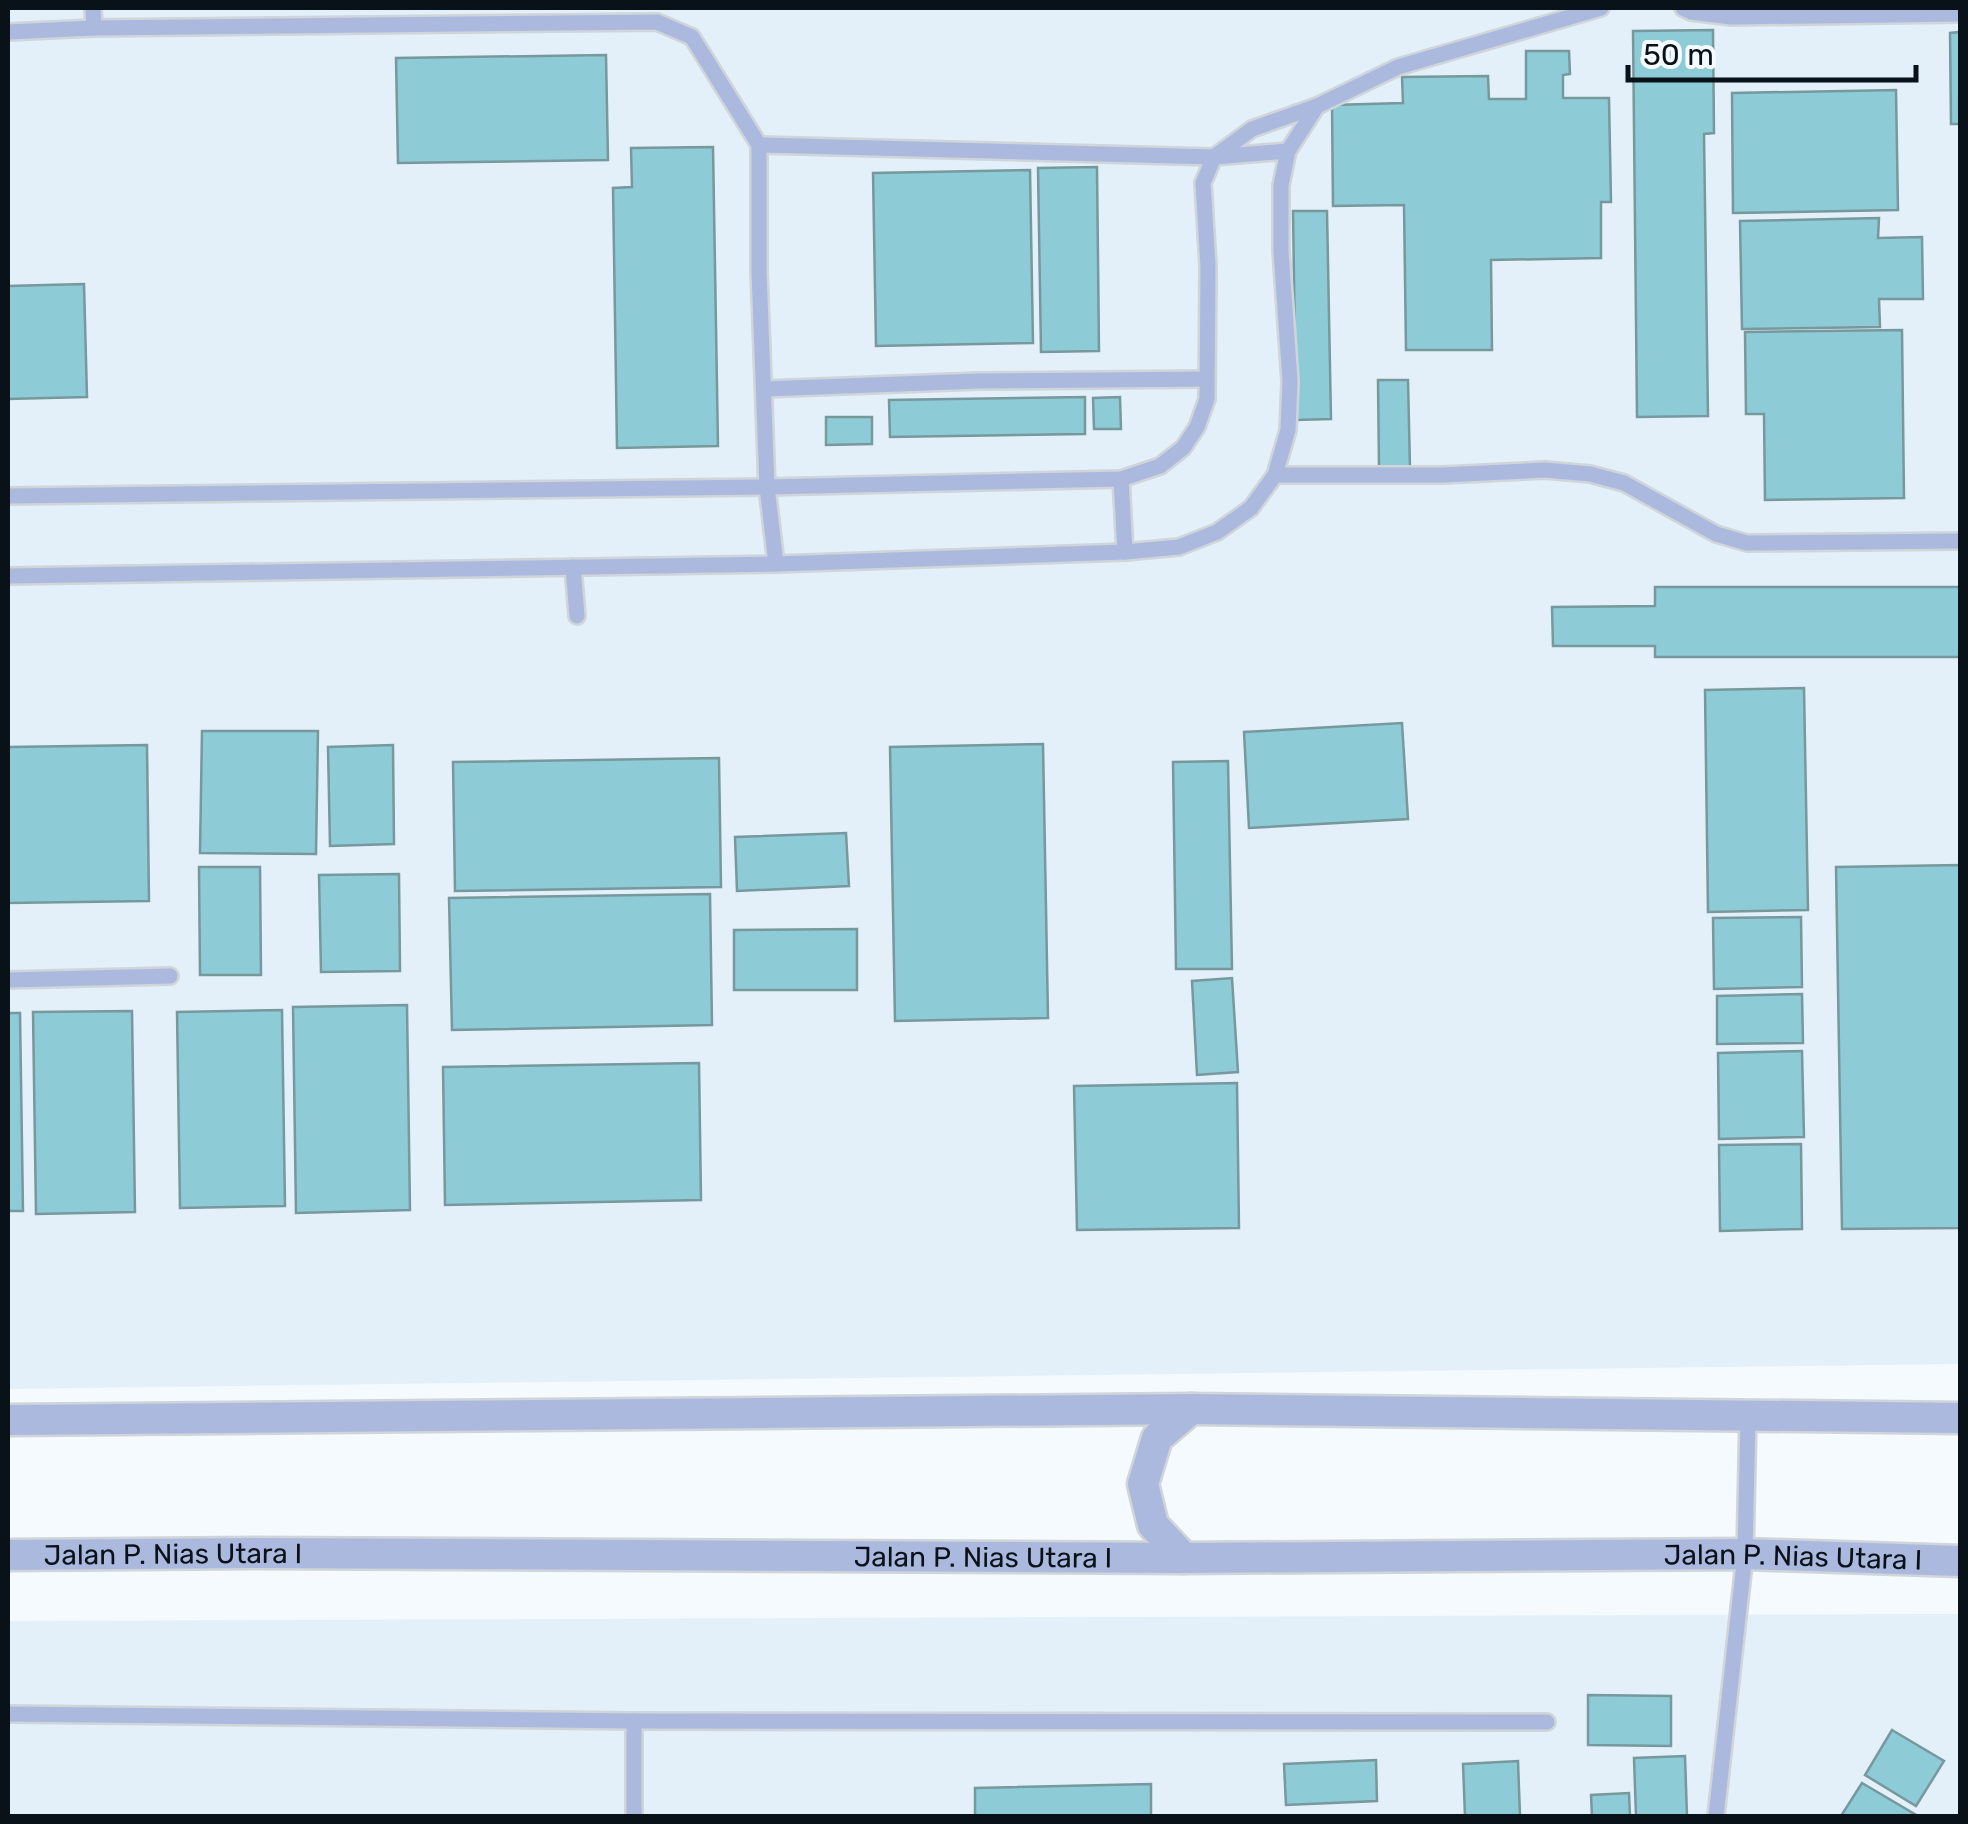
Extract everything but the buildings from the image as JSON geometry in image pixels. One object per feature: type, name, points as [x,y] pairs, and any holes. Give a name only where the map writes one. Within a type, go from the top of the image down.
[{"type":"street","points":[[1184,1558],[1153,1526],[1143,1484],[1158,1438],[1191,1409]]},
{"type":"street","points":[[8,1420],[1191,1409],[1960,1418]]},
{"type":"street","name":"Jalan P. Nias Utara I","points":[[8,1555],[1184,1558],[1745,1554],[1960,1562]]},
{"type":"lane","points":[[93,8],[94,28]]},
{"type":"lane","points":[[8,496],[1121,479],[1160,466],[1183,448],[1197,427],[1207,398],[1204,183],[1214,157],[1252,129],[1317,106],[1398,66],[1600,8]]},
{"type":"lane","points":[[1683,8],[1731,16],[1960,14]]},
{"type":"lane","points":[[8,32],[657,22],[692,37],[759,146],[767,487],[776,564]]},
{"type":"lane","points":[[8,576],[776,564],[1179,547],[1216,532],[1250,508],[1274,475],[1288,430],[1290,381],[1281,251],[1281,185],[1288,151],[1317,106]]},
{"type":"lane","points":[[759,146],[1214,157],[1288,151]]},
{"type":"lane","points":[[764,389],[979,381],[1207,379]]},
{"type":"lane","points":[[1274,475],[1444,475],[1545,470],[1590,474],[1624,483],[1716,534],[1747,543],[1960,541]]},
{"type":"lane","points":[[1121,479],[1125,552]]},
{"type":"lane","points":[[573,567],[577,616]]},
{"type":"lane","points":[[8,980],[170,976]]},
{"type":"lane","points":[[1716,1816],[1745,1554],[1748,1417]]},
{"type":"lane","points":[[8,1714],[634,1721],[1546,1722]]},
{"type":"lane","points":[[634,1721],[634,1816]]},
{"type":"shaded area","points":[[8,8],[1960,8],[1960,1364],[8,1389]]},
{"type":"shaded area","points":[[1960,1614],[1960,1816],[8,1816],[8,1621]]}]
